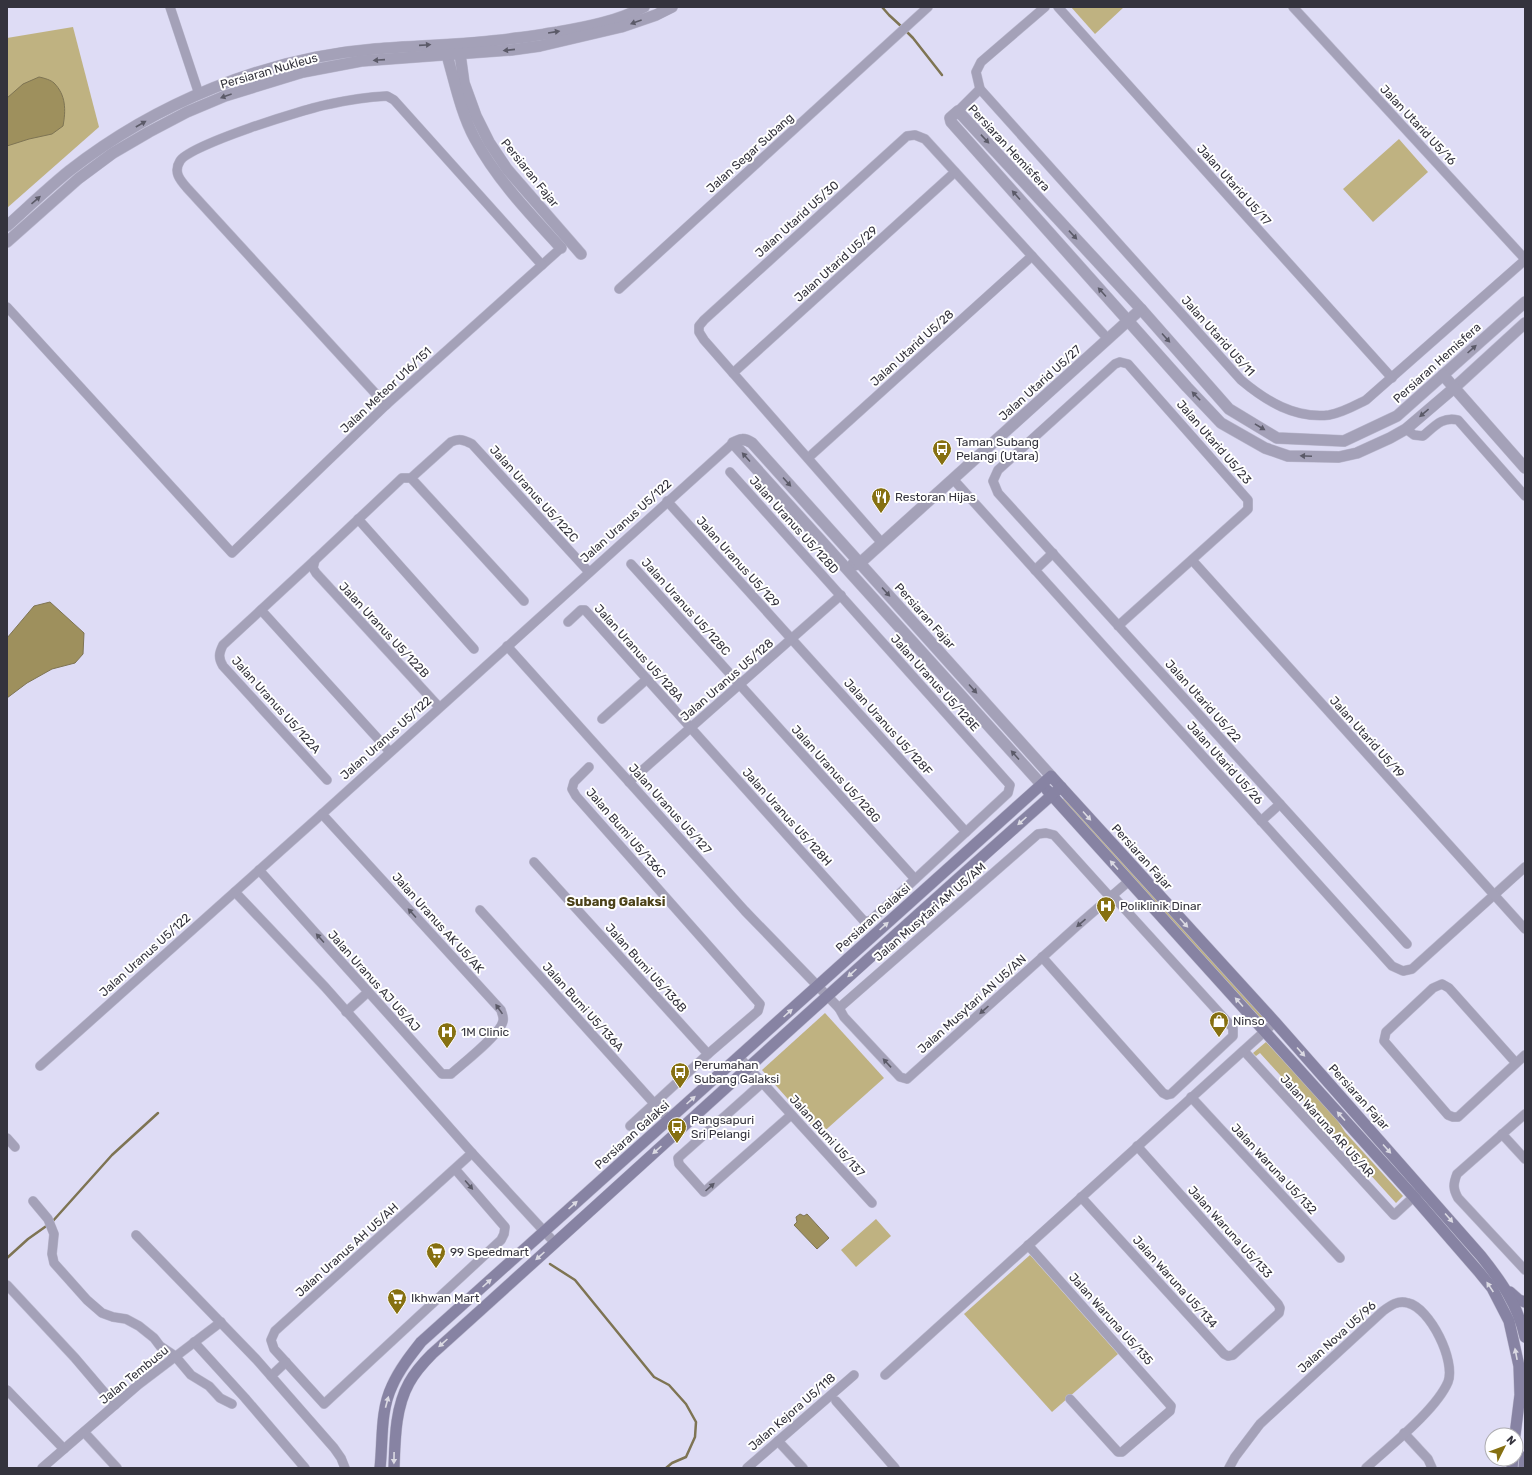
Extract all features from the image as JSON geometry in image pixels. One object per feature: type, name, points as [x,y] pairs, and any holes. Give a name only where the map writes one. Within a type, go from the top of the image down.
[{"type":"main road","name":"Persiaran Galaksi","points":[[380,1468],[384,1412],[391,1386],[404,1364],[421,1342],[1051,776]]},
{"type":"main road","name":"Persiaran Fajar","points":[[1051,776],[1275,1022],[1481,1256],[1505,1287],[1522,1315],[1525,1336]]},
{"type":"main road","points":[[1041,784],[1266,1031],[1414,1197],[1492,1288],[1509,1321],[1519,1366],[1520,1395],[1517,1427]]},
{"type":"main road","points":[[394,1468],[397,1419],[408,1384],[418,1369],[432,1354],[749,1068],[827,995],[1061,787]]},
{"type":"main road","points":[[1505,1287],[1519,1300],[1525,1302]]},
{"type":"main road","points":[[1524,1468],[1525,1457]]},
{"type":"street","points":[[170,7],[199,94]]},
{"type":"street","name":"Persiaran Nukleus","points":[[7,226],[69,171],[108,144],[144,122],[199,94],[259,72],[299,60],[373,49],[516,39],[589,26],[644,7]]},
{"type":"street","name":"Persiaran Nukleus","points":[[7,242],[78,179],[113,154],[181,116],[225,96],[310,70],[361,61],[512,50],[540,46],[621,27],[656,15],[672,7]]},
{"type":"street","name":"Jalan Segar Subang","points":[[619,289],[928,7]]},
{"type":"street","points":[[958,111],[980,89],[976,72],[981,62],[1045,7]]},
{"type":"street","name":"Jalan Utarid U5/17","points":[[1058,7],[1392,378]]},
{"type":"street","name":"Jalan Utarid U5/16","points":[[1294,7],[1525,260]]},
{"type":"street","name":"Persiaran Fajar","points":[[460,54],[464,82],[476,116],[489,142],[507,168],[581,254]]},
{"type":"street","name":"Persiaran Fajar","points":[[447,55],[463,110],[474,138],[497,174],[517,200],[561,248]]},
{"type":"street","name":"Jalan Utarid U5/11","points":[[980,89],[1241,380],[1266,400],[1296,412],[1312,415],[1329,415],[1346,410],[1366,400],[1525,260]]},
{"type":"street","points":[[386,405],[187,188],[177,174],[177,168],[183,157],[202,147],[260,124],[329,104],[387,96],[394,100],[542,265]]},
{"type":"street","name":"Persiaran Hemisfera","points":[[1525,302],[1397,416],[1344,441],[1277,438],[1229,409],[1140,309],[958,111],[950,118],[951,122],[1221,423],[1265,448],[1288,456],[1339,457],[1357,453],[1390,438],[1406,429],[1454,388],[1525,323]]},
{"type":"street","name":"Jalan Utarid U5/30","points":[[733,373],[704,340],[699,332],[699,326],[906,136],[915,135],[924,139],[955,172]]},
{"type":"street","points":[[955,172],[1108,339]]},
{"type":"street","name":"Jalan Utarid U5/29","points":[[733,373],[955,172]]},
{"type":"street","name":"Jalan Meteor U16/151","points":[[7,307],[232,553],[386,405],[561,248]]},
{"type":"street","name":"Jalan Utarid U5/28","points":[[808,458],[1032,256]]},
{"type":"street","name":"Jalan Utarid U5/27","points":[[860,563],[1140,309]]},
{"type":"street","name":"Jalan Utarid U5/23","points":[[998,470],[1115,364],[1120,362],[1128,364],[1248,500],[1248,509],[1245,512],[1118,626]]},
{"type":"street","points":[[733,373],[882,543]]},
{"type":"street","points":[[1443,375],[1525,468]]},
{"type":"street","points":[[1406,429],[1414,435],[1423,436],[1445,419],[1450,418],[1458,420],[1525,496]]},
{"type":"street","name":"Jalan Uranus U5/122A","points":[[328,780],[223,666],[219,659],[220,652],[223,645],[314,564],[358,519],[402,478],[411,478],[451,442],[457,439]]},
{"type":"street","name":"Jalan Uranus U5/122C","points":[[457,439],[464,440],[472,444],[589,572]]},
{"type":"street","name":"Persiaran Fajar","points":[[733,443],[739,439],[746,439],[752,443],[1051,776]]},
{"type":"street","points":[[733,443],[1041,784]]},
{"type":"street","name":"Jalan Uranus U5/122","points":[[40,1066],[733,443]]},
{"type":"street","name":"Jalan Utarid U5/22","points":[[998,470],[993,481],[998,493],[1407,944]]},
{"type":"street","name":"Jalan Uranus U5/128D","points":[[730,472],[841,595]]},
{"type":"street","points":[[411,478],[524,601]]},
{"type":"street","name":"Jalan Utarid U5/26","points":[[953,479],[1392,966],[1403,971],[1412,969],[1525,867]]},
{"type":"street","name":"Jalan Uranus U5/129","points":[[667,501],[792,639]]},
{"type":"street","points":[[790,506],[823,536],[849,563],[855,565],[860,563],[860,573],[863,579],[912,642]]},
{"type":"street","points":[[358,519],[474,649]]},
{"type":"street","points":[[1035,570],[1053,554]]},
{"type":"street","name":"Jalan Utarid U5/19","points":[[1192,560],[1525,929]]},
{"type":"street","name":"Jalan Uranus U5/122B","points":[[314,564],[316,573],[440,707]]},
{"type":"street","name":"Jalan Uranus U5/128C","points":[[631,564],[740,685]]},
{"type":"street","name":"Jalan Uranus U5/128","points":[[630,782],[841,595]]},
{"type":"street","name":"Jalan Uranus U5/128E","points":[[841,595],[1010,786],[1008,793],[966,832]]},
{"type":"street","points":[[261,610],[390,752]]},
{"type":"street","name":"Jalan Uranus U5/128A","points":[[568,622],[581,610],[585,610],[690,728]]},
{"type":"street","name":"Jalan Uranus U5/128F","points":[[792,639],[966,832]]},
{"type":"street","name":"Jalan Uranus U5/127","points":[[507,646],[745,911],[827,995]]},
{"type":"street","points":[[602,719],[647,679]]},
{"type":"street","name":"Jalan Uranus U5/128G","points":[[740,685],[915,879]]},
{"type":"street","name":"Jalan Uranus U5/128H","points":[[690,728],[864,921],[870,921],[915,879]]},
{"type":"street","name":"Jalan Bumi U5/136C","points":[[588,767],[574,782],[572,788],[576,796],[760,1004],[758,1011],[708,1054]]},
{"type":"street","points":[[1261,821],[1280,804]]},
{"type":"street","name":"Jalan Uranus AK U5/AK","points":[[322,814],[500,1010],[503,1016],[503,1022],[500,1029],[478,1050]]},
{"type":"street","points":[[915,879],[966,832]]},
{"type":"street","name":"Jalan Musytari AM U5/AM","points":[[839,1008],[1038,834],[1046,833],[1054,835],[1111,896]]},
{"type":"street","name":"Jalan Bumi U5/136B","points":[[534,862],[708,1054]]},
{"type":"street","name":"Jalan Uranus AJ U5/AJ","points":[[259,870],[442,1074],[451,1074],[478,1050]]},
{"type":"street","name":"Jalan Musytari AN U5/AN","points":[[839,1008],[844,1017],[900,1077],[907,1079],[1042,957],[1129,882]]},
{"type":"street","points":[[235,892],[325,987],[472,1153],[555,1243]]},
{"type":"street","points":[[1042,957],[1163,1093],[1171,1094],[1233,1036],[1233,1028],[1111,896]]},
{"type":"street","name":"Jalan Bumi U5/136A","points":[[480,910],[669,1120]]},
{"type":"street","points":[[1516,1063],[1449,988],[1442,984],[1433,988],[1410,1008],[1386,1032],[1384,1041],[1448,1115],[1453,1117],[1458,1117],[1525,1055]]},
{"type":"street","points":[[346,1012],[368,992]]},
{"type":"street","points":[[827,995],[839,1008]]},
{"type":"street","points":[[885,1375],[1191,1097],[1244,1052],[1275,1022]]},
{"type":"street","name":"Jalan Waruna AR U5/AR","points":[[1244,1052],[1394,1215],[1414,1197]]},
{"type":"street","points":[[630,1126],[708,1054]]},
{"type":"street","name":"Jalan Bumi U5/137","points":[[739,1057],[872,1203]]},
{"type":"street","points":[[762,1083],[678,1158],[679,1164],[704,1192],[791,1115]]},
{"type":"street","name":"Jalan Waruna U5/132","points":[[1191,1097],[1340,1258]]},
{"type":"street","points":[[1525,1114],[1458,1174],[1453,1183],[1454,1190],[1458,1198],[1525,1270]]},
{"type":"street","points":[[1502,1134],[1525,1159]]},
{"type":"street","points":[[7,1138],[15,1147]]},
{"type":"street","name":"Jalan Waruna U5/133","points":[[1137,1146],[1278,1304],[1280,1308],[1279,1313],[1257,1334]]},
{"type":"street","name":"Jalan Uranus AH U5/AH","points":[[454,1169],[505,1227],[501,1240],[324,1404],[274,1349],[271,1340],[275,1331],[454,1169],[472,1153]]},
{"type":"street","points":[[1414,1197],[1423,1189]]},
{"type":"street","name":"Jalan Waruna U5/134","points":[[1081,1197],[1224,1354],[1228,1356],[1233,1355],[1257,1334]]},
{"type":"street","points":[[33,1201],[48,1219],[54,1234],[52,1254],[54,1263],[87,1300],[102,1313],[113,1317],[126,1319],[139,1326],[154,1338],[160,1346],[175,1356],[191,1375],[209,1386],[220,1398],[232,1404]]},
{"type":"street","points":[[136,1235],[221,1322],[271,1376],[334,1448],[342,1458],[345,1468]]},
{"type":"street","name":"Jalan Waruna U5/135","points":[[1028,1245],[1171,1406],[1170,1411],[1122,1452],[1118,1452],[1070,1399]]},
{"type":"street","points":[[7,1285],[75,1358],[115,1405]]},
{"type":"street","name":"Jalan Nova U5/96","points":[[1229,1468],[1235,1457],[1260,1424],[1383,1311],[1395,1303],[1408,1303],[1417,1306],[1426,1316],[1442,1341],[1450,1369],[1448,1381],[1436,1402],[1366,1468]]},
{"type":"street","points":[[1509,1321],[1522,1315]]},
{"type":"street","name":"Jalan Tembusu","points":[[48,1466],[64,1449],[138,1385],[221,1322]]},
{"type":"street","points":[[194,1342],[245,1398],[305,1468]]},
{"type":"street","points":[[271,1376],[286,1362]]},
{"type":"street","name":"Jalan Kejora U5/118","points":[[747,1468],[854,1375]]},
{"type":"street","points":[[7,1390],[64,1449]]},
{"type":"street","points":[[836,1402],[895,1468]]},
{"type":"street","points":[[84,1432],[117,1468]]},
{"type":"street","points":[[1404,1433],[1428,1460],[1432,1468]]},
{"type":"street","points":[[778,1440],[803,1468]]},
{"type":"shaded area","points":[[1071,7],[1124,7],[1095,34]]},
{"type":"shaded area","points":[[73,27],[99,127],[7,208],[7,38]]},
{"type":"shaded area","points":[[39,77],[53,82],[61,93],[65,109],[63,126],[52,134],[7,146],[7,98],[23,84]]},
{"type":"shaded area","points":[[1399,139],[1428,172],[1373,222],[1343,189]]},
{"type":"shaded area","points":[[50,602],[84,633],[83,654],[75,663],[52,669],[27,683],[7,698],[7,638],[34,606]]},
{"type":"shaded area","points":[[1064,798],[1267,1021],[1265,1023],[1062,800]]},
{"type":"shaded area","points":[[825,1013],[884,1078],[820,1135],[762,1070]]},
{"type":"shaded area","points":[[1266,1042],[1336,1118],[1345,1132],[1403,1196],[1396,1203],[1260,1053],[1256,1056],[1253,1053]]},
{"type":"shaded area","points":[[800,1214],[804,1216],[807,1214],[829,1238],[817,1249],[794,1225],[797,1222],[796,1217]]},
{"type":"shaded area","points":[[876,1219],[891,1236],[856,1267],[841,1250]]},
{"type":"shaded area","points":[[1030,1255],[1118,1354],[1052,1412],[964,1314]]},
{"type":"waterway","points":[[882,7],[902,27]]},
{"type":"waterway","points":[[905,30],[942,75]]},
{"type":"waterway","points":[[7,1258],[28,1239],[52,1222],[112,1155],[158,1113]]},
{"type":"waterway","points":[[550,1264],[575,1280],[654,1377],[669,1385],[686,1404],[696,1422],[695,1437],[686,1457],[672,1463],[666,1468]]},
{"type":"place","name":"Taman Subang Pelangi (Utara)","points":[[942,466]]},
{"type":"place","name":"Restoran Hijas","points":[[881,514]]},
{"type":"place","name":"Poliklinik Dinar","points":[[1106,923]]},
{"type":"place","name":"Ninso","points":[[1219,1038]]},
{"type":"place","name":"1M Clinic","points":[[447,1049]]},
{"type":"place","name":"Perumahan Subang Galaksi","points":[[680,1089]]},
{"type":"place","name":"Pangsapuri Sri Pelangi","points":[[677,1144]]},
{"type":"place","name":"99 Speedmart","points":[[436,1269]]},
{"type":"place","name":"Ikhwan Mart","points":[[397,1315]]},
{"type":"district","name":"Subang Galaksi","points":[[616,901]]}]
